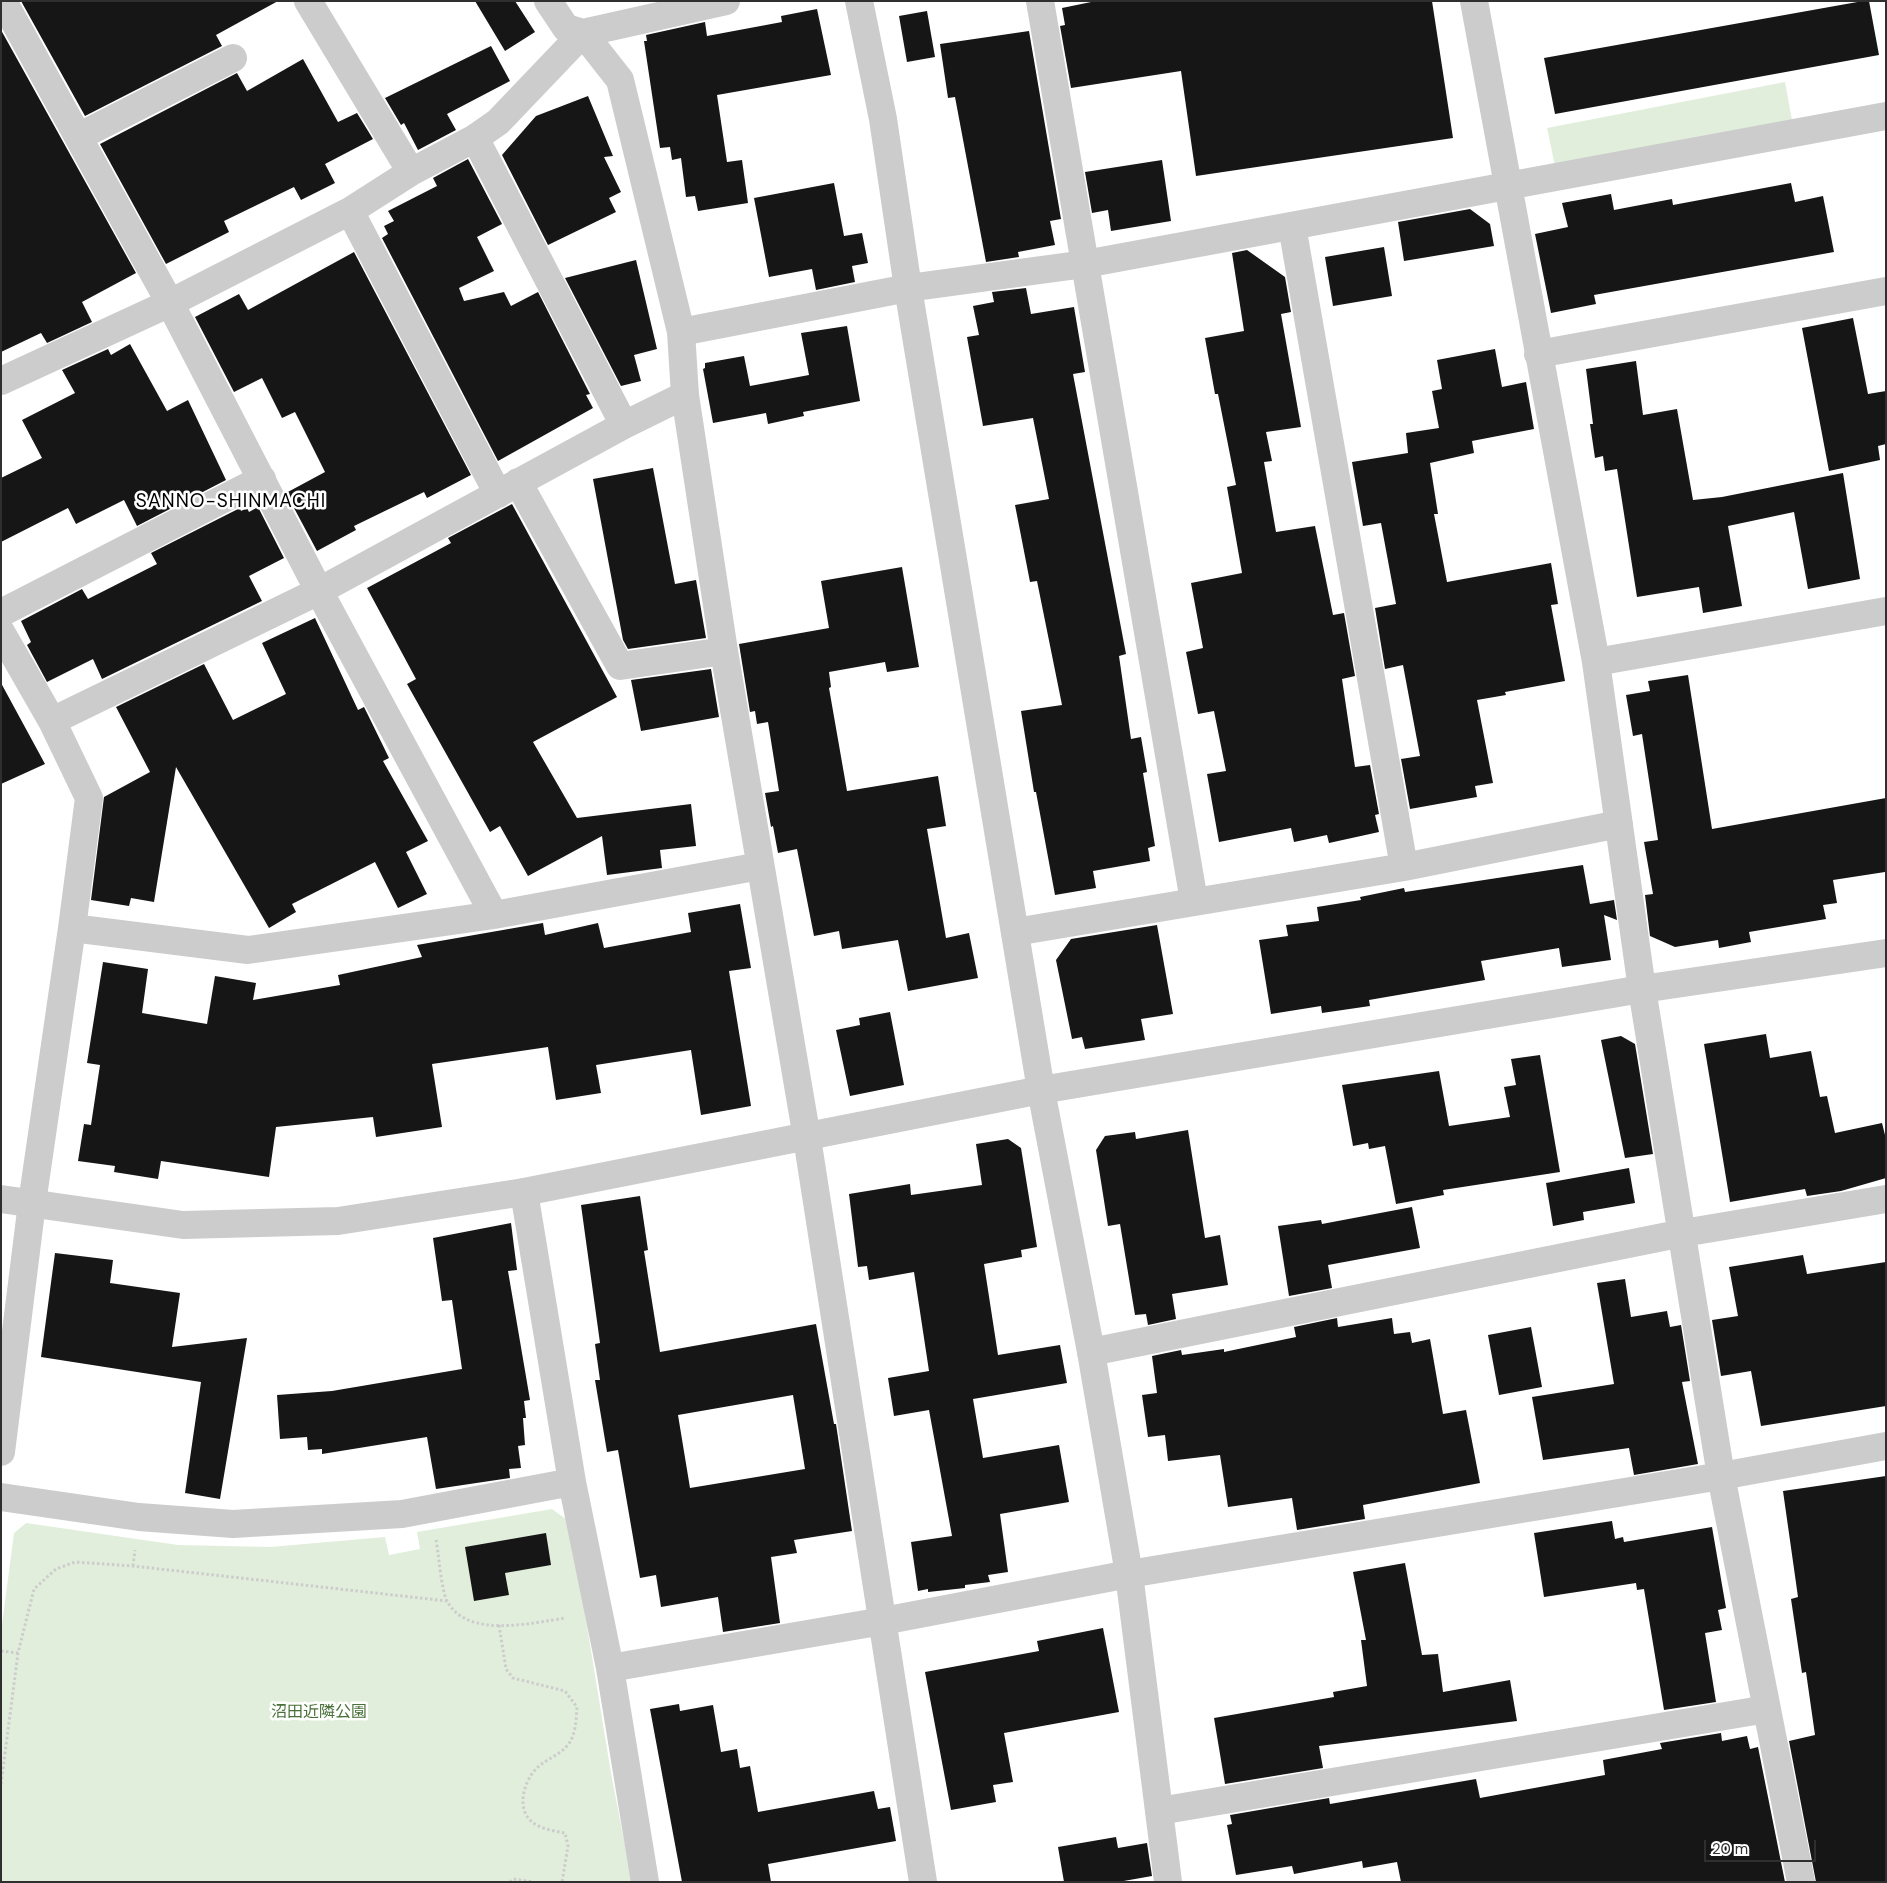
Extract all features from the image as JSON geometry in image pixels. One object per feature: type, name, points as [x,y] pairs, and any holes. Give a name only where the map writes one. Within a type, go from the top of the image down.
[{"type":"street","points":[[3,1],[170,303],[319,591],[494,915]]},
{"type":"street","points":[[308,1],[411,172]]},
{"type":"street","points":[[548,1],[566,28],[583,33],[726,1]]},
{"type":"street","points":[[859,1],[884,119],[908,288],[1041,1090],[1091,1352],[1129,1574],[1168,1882]]},
{"type":"street","points":[[1040,1],[1194,901]]},
{"type":"street","points":[[1474,1],[1596,662],[1642,989],[1721,1476],[1801,1882]]},
{"type":"street","points":[[1,382],[170,303],[350,211],[411,172],[475,138],[498,122],[583,33]]},
{"type":"street","points":[[583,33],[620,80],[681,332],[685,395],[724,651],[807,1138],[923,1882]]},
{"type":"street","points":[[78,137],[233,58]]},
{"type":"street","points":[[681,332],[908,288],[1085,264],[1886,116]]},
{"type":"street","points":[[475,138],[624,425]]},
{"type":"street","points":[[350,211],[508,488],[620,666],[724,651]]},
{"type":"street","points":[[1292,226],[1404,867]]},
{"type":"street","points":[[1538,354],[1886,291]]},
{"type":"street","points":[[52,722],[319,591],[624,425],[685,395]]},
{"type":"street","points":[[1,613],[262,479]]},
{"type":"street","points":[[1596,662],[1886,611]]},
{"type":"street","points":[[1,632],[52,722],[89,798],[32,1203],[1,1452]]},
{"type":"street","points":[[1015,932],[1404,867],[1619,824]]},
{"type":"street","points":[[72,928],[248,950],[494,915],[760,866]]},
{"type":"street","points":[[1,1199],[183,1225],[261,1225],[338,1221],[524,1192],[807,1138],[1041,1090],[1642,989],[1886,953]]},
{"type":"street","points":[[524,1192],[572,1482],[610,1668],[645,1882]]},
{"type":"street","points":[[1091,1352],[1683,1233],[1886,1199]]},
{"type":"street","points":[[610,1668],[883,1621],[1129,1574],[1721,1476],[1886,1446]]},
{"type":"street","points":[[1,1497],[139,1517],[234,1524],[402,1514],[572,1482]]},
{"type":"street","points":[[1159,1810],[1767,1709]]},
{"type":"path","points":[[436,1542],[447,1601],[461,1617],[474,1623],[511,1626],[598,1613]]},
{"type":"path","points":[[1,1784],[18,1653],[34,1590],[52,1570],[75,1562],[133,1566],[447,1601]]},
{"type":"path","points":[[499,1625],[506,1669],[513,1678],[565,1691],[577,1707],[575,1728],[567,1746],[536,1769],[527,1782],[523,1805],[531,1821],[545,1828],[565,1833],[568,1846],[562,1882]]},
{"type":"path","points":[[1,1651],[18,1653]]},
{"type":"path","points":[[510,1882],[513,1878],[534,1882]]},
{"type":"green space","points":[[1785,82],[1792,120],[1555,166],[1547,128]]},
{"type":"green space","name":"沼田近隣公園","points":[[552,1509],[570,1522],[611,1773],[632,1882],[1,1882],[1,1632],[14,1533],[26,1523],[178,1545],[270,1547],[385,1537],[389,1555],[420,1549],[417,1532]]},
{"type":"building","points":[[21,1],[278,1],[216,35],[222,46],[85,116]]},
{"type":"building","points":[[475,1],[515,1],[535,32],[505,51]]},
{"type":"building","points":[[1096,1],[1432,1],[1453,138],[1196,176],[1181,71],[1071,88],[1060,26],[1065,25],[1062,8]]},
{"type":"building","points":[[1869,1],[1879,55],[1555,114],[1544,58]]},
{"type":"building","points":[[817,9],[831,75],[717,95],[727,162],[742,160],[748,203],[698,211],[695,196],[686,197],[681,158],[672,160],[670,147],[660,148],[644,41],[647,41],[646,35],[705,22],[707,36],[782,22],[781,16]]},
{"type":"building","points":[[927,11],[935,57],[907,62],[899,16]]},
{"type":"building","points":[[1,30],[136,273],[82,302],[92,322],[47,343],[41,333],[1,352]]},
{"type":"building","points":[[1029,31],[1061,219],[1050,221],[1055,245],[1018,252],[1019,257],[986,262],[955,97],[948,98],[940,44]]},
{"type":"building","points":[[491,46],[510,81],[447,114],[456,130],[418,150],[404,123],[401,125],[385,98]]},
{"type":"building","points":[[303,59],[338,122],[357,113],[373,139],[325,164],[335,183],[301,200],[294,187],[224,221],[229,232],[166,264],[100,144],[237,73],[247,91]]},
{"type":"building","points":[[588,96],[613,156],[604,157],[621,192],[609,198],[616,212],[548,245],[502,155],[536,116]]},
{"type":"building","points":[[468,159],[502,224],[477,237],[494,271],[459,288],[464,301],[504,292],[511,306],[538,292],[590,394],[586,395],[593,408],[498,461],[382,238],[388,234],[384,226],[394,221],[388,211],[437,186],[433,178]]},
{"type":"building","points":[[1162,160],[1171,221],[1111,231],[1108,210],[1092,213],[1085,172]]},
{"type":"building","points":[[834,183],[844,236],[862,233],[868,263],[852,266],[855,282],[816,290],[812,269],[769,277],[754,198]]},
{"type":"building","points":[[1791,183],[1795,202],[1823,196],[1834,252],[1594,295],[1596,304],[1551,313],[1535,234],[1568,227],[1562,203],[1611,194],[1614,210],[1672,199],[1673,205]]},
{"type":"building","points":[[1470,209],[1490,224],[1494,246],[1404,261],[1398,222]]},
{"type":"building","points":[[1384,247],[1392,296],[1333,306],[1325,257]]},
{"type":"building","points":[[1247,250],[1285,277],[1291,312],[1281,314],[1301,427],[1266,432],[1272,461],[1264,462],[1276,532],[1315,526],[1333,615],[1344,613],[1355,676],[1342,679],[1355,767],[1370,765],[1379,814],[1375,815],[1379,832],[1329,843],[1327,835],[1294,842],[1291,828],[1219,842],[1207,774],[1226,771],[1214,711],[1198,714],[1186,652],[1203,648],[1191,583],[1242,573],[1227,487],[1236,485],[1218,394],[1215,394],[1205,338],[1244,331],[1232,253]]},
{"type":"building","points":[[354,252],[471,475],[427,498],[424,492],[354,526],[356,530],[317,551],[286,493],[325,472],[295,412],[282,418],[262,378],[234,392],[195,317],[239,294],[248,310]]},
{"type":"building","points":[[636,260],[657,349],[634,355],[641,381],[621,386],[565,278]]},
{"type":"building","points":[[1026,288],[1031,314],[1074,307],[1085,372],[1073,374],[1126,654],[1119,656],[1131,739],[1141,737],[1147,772],[1143,773],[1155,846],[1148,848],[1150,861],[1093,871],[1096,888],[1055,895],[1036,792],[1034,792],[1021,711],[1062,705],[1037,581],[1030,582],[1015,505],[1049,499],[1033,418],[983,426],[967,337],[979,335],[973,306],[994,302],[992,292]]},
{"type":"building","points":[[1853,318],[1868,394],[1886,391],[1886,444],[1878,446],[1880,460],[1829,471],[1802,328]]},
{"type":"building","points":[[847,326],[860,401],[803,412],[804,416],[768,424],[766,413],[713,423],[703,369],[705,368],[705,363],[744,356],[750,386],[809,375],[801,333]]},
{"type":"building","points":[[130,344],[167,411],[188,400],[226,480],[137,526],[124,500],[76,524],[68,508],[1,542],[1,478],[42,458],[22,420],[75,393],[62,370],[108,349],[111,355]]},
{"type":"building","points":[[1495,349],[1502,387],[1526,382],[1534,429],[1472,441],[1474,453],[1430,463],[1438,514],[1434,514],[1447,582],[1551,563],[1558,604],[1551,605],[1565,681],[1505,692],[1506,695],[1477,700],[1493,783],[1475,786],[1477,797],[1410,809],[1401,759],[1420,756],[1403,665],[1385,669],[1375,608],[1396,604],[1381,523],[1363,526],[1352,462],[1408,453],[1406,433],[1439,428],[1432,391],[1442,389],[1437,360]]},
{"type":"building","points":[[1636,361],[1643,415],[1677,409],[1693,500],[1722,497],[1843,473],[1860,579],[1808,589],[1794,512],[1728,526],[1742,606],[1703,613],[1699,587],[1637,597],[1617,469],[1605,471],[1603,456],[1595,458],[1590,424],[1593,424],[1586,369]]},
{"type":"building","points":[[653,468],[675,584],[696,580],[706,638],[628,649],[623,640],[593,479]]},
{"type":"building","points":[[512,504],[617,697],[533,742],[577,818],[691,804],[696,846],[660,850],[662,868],[607,875],[602,836],[528,876],[500,826],[490,832],[407,684],[416,679],[367,588],[451,543],[448,538]]},
{"type":"building","points":[[258,507],[284,558],[249,576],[262,601],[102,679],[93,659],[47,682],[27,645],[31,642],[21,621],[82,589],[88,599],[157,564],[151,553],[240,508],[241,511],[247,508],[249,512]]},
{"type":"building","points":[[902,567],[919,667],[887,672],[885,662],[829,672],[831,687],[829,688],[847,791],[938,776],[946,826],[927,829],[946,938],[969,933],[978,978],[908,991],[898,940],[842,949],[839,931],[814,936],[797,849],[778,853],[773,826],[771,827],[765,793],[779,791],[768,722],[757,724],[755,711],[750,712],[739,644],[829,628],[821,581]]},
{"type":"building","points":[[315,618],[358,710],[364,707],[389,758],[383,761],[428,841],[406,852],[427,894],[398,908],[375,862],[292,904],[296,912],[269,928],[176,767],[154,902],[131,898],[129,906],[91,900],[104,797],[150,772],[116,707],[204,664],[233,720],[286,694],[262,643]]},
{"type":"building","points":[[711,669],[719,717],[641,731],[631,680]]},
{"type":"building","points":[[1688,675],[1712,829],[1886,798],[1885,872],[1833,880],[1837,903],[1823,905],[1826,919],[1749,932],[1751,942],[1719,948],[1718,940],[1675,947],[1650,936],[1645,895],[1653,894],[1644,842],[1658,840],[1642,734],[1633,736],[1626,695],[1650,691],[1648,681]]},
{"type":"building","points":[[1,683],[45,764],[1,784]]},
{"type":"building","points":[[1583,865],[1590,904],[1614,900],[1617,920],[1604,915],[1611,960],[1562,967],[1559,948],[1481,961],[1485,980],[1369,1000],[1370,1006],[1322,1013],[1321,1006],[1271,1014],[1259,940],[1288,936],[1286,925],[1319,921],[1317,907],[1361,900],[1360,897],[1404,888],[1405,892]]},
{"type":"building","points":[[740,904],[751,968],[729,971],[751,1106],[701,1115],[691,1050],[596,1065],[601,1093],[556,1100],[548,1047],[432,1064],[442,1127],[376,1137],[373,1117],[276,1127],[269,1177],[161,1161],[158,1179],[114,1172],[115,1166],[78,1161],[84,1124],[91,1125],[100,1065],[87,1063],[103,962],[148,969],[142,1013],[207,1024],[215,976],[256,983],[253,1000],[340,985],[338,975],[422,957],[417,945],[543,923],[545,935],[598,923],[604,948],[691,932],[688,913]]},
{"type":"building","points":[[1157,925],[1173,1014],[1141,1019],[1145,1040],[1085,1049],[1082,1037],[1072,1039],[1056,960],[1071,939]]},
{"type":"building","points":[[890,1012],[904,1085],[850,1096],[836,1030],[860,1025],[859,1018]]},
{"type":"building","points":[[1766,1034],[1770,1058],[1811,1051],[1820,1097],[1827,1096],[1835,1133],[1882,1123],[1886,1139],[1886,1178],[1841,1191],[1807,1196],[1805,1189],[1730,1202],[1704,1044]]},
{"type":"building","points":[[1621,1036],[1635,1044],[1653,1154],[1625,1158],[1601,1040]]},
{"type":"building","points":[[1540,1055],[1560,1172],[1443,1190],[1444,1195],[1396,1204],[1385,1146],[1369,1149],[1368,1143],[1353,1146],[1342,1085],[1439,1071],[1449,1126],[1510,1117],[1504,1087],[1516,1085],[1511,1059]]},
{"type":"building","points":[[1188,1130],[1205,1238],[1220,1235],[1228,1285],[1172,1294],[1176,1319],[1148,1325],[1146,1314],[1135,1315],[1120,1224],[1108,1226],[1096,1150],[1105,1136],[1135,1132],[1136,1139]]},
{"type":"building","points":[[1008,1139],[1021,1148],[1037,1247],[1021,1250],[1022,1257],[984,1264],[998,1355],[1060,1345],[1067,1383],[973,1399],[983,1458],[1059,1445],[1069,1502],[1000,1514],[1008,1572],[988,1575],[990,1582],[965,1585],[965,1588],[928,1592],[928,1589],[918,1591],[911,1542],[952,1536],[929,1410],[894,1416],[888,1378],[929,1371],[914,1272],[869,1280],[867,1266],[858,1267],[849,1194],[910,1184],[911,1195],[982,1185],[976,1144]]},
{"type":"building","points":[[1629,1168],[1635,1203],[1583,1212],[1584,1220],[1553,1226],[1546,1183]]},
{"type":"building","points":[[640,1196],[648,1250],[644,1251],[660,1352],[816,1324],[834,1424],[836,1424],[852,1531],[794,1540],[797,1553],[771,1557],[780,1623],[723,1632],[718,1597],[661,1607],[656,1575],[640,1578],[618,1450],[607,1452],[595,1380],[600,1380],[595,1344],[600,1343],[581,1205]],"holes":[[[793,1395],[805,1469],[690,1488],[678,1415]]]},
{"type":"building","points":[[1412,1207],[1420,1248],[1328,1265],[1332,1288],[1289,1296],[1278,1226],[1321,1220],[1322,1224]]},
{"type":"building","points":[[511,1223],[517,1270],[508,1271],[530,1400],[524,1401],[526,1418],[523,1418],[525,1445],[518,1446],[521,1468],[509,1469],[510,1478],[436,1489],[427,1437],[322,1454],[322,1449],[308,1450],[307,1437],[280,1439],[277,1395],[332,1391],[462,1369],[452,1300],[442,1301],[433,1238]]},
{"type":"building","points":[[55,1253],[113,1260],[110,1283],[180,1293],[172,1347],[247,1338],[220,1499],[185,1493],[201,1382],[41,1357]]},
{"type":"building","points":[[1803,1255],[1807,1274],[1886,1262],[1886,1406],[1761,1426],[1751,1371],[1721,1376],[1712,1320],[1738,1316],[1729,1267]]},
{"type":"building","points":[[1625,1279],[1631,1317],[1667,1311],[1670,1327],[1681,1325],[1690,1381],[1682,1382],[1698,1464],[1634,1475],[1629,1448],[1543,1460],[1532,1397],[1614,1384],[1597,1283]]},
{"type":"building","points":[[1337,1318],[1338,1327],[1392,1318],[1394,1334],[1410,1332],[1412,1343],[1430,1339],[1443,1414],[1466,1410],[1480,1483],[1363,1505],[1365,1519],[1297,1530],[1292,1498],[1228,1507],[1220,1455],[1168,1461],[1165,1435],[1148,1437],[1142,1395],[1157,1393],[1152,1356],[1181,1350],[1182,1355],[1224,1349],[1224,1352],[1296,1337],[1294,1327]]},
{"type":"building","points":[[1531,1327],[1542,1387],[1499,1395],[1488,1335]]},
{"type":"building","points":[[1886,1476],[1886,1882],[1816,1882],[1789,1741],[1815,1735],[1806,1672],[1802,1673],[1791,1599],[1798,1597],[1783,1491]]},
{"type":"building","points":[[1612,1521],[1615,1539],[1623,1537],[1624,1542],[1712,1527],[1726,1608],[1718,1610],[1722,1630],[1705,1633],[1716,1702],[1664,1710],[1644,1589],[1637,1590],[1636,1583],[1544,1597],[1534,1533]]},
{"type":"building","points":[[546,1533],[551,1565],[505,1573],[509,1595],[474,1601],[465,1547]]},
{"type":"building","points":[[1405,1563],[1422,1655],[1438,1654],[1443,1692],[1510,1680],[1517,1721],[1319,1746],[1323,1768],[1225,1784],[1214,1718],[1334,1697],[1333,1692],[1367,1686],[1361,1640],[1366,1640],[1353,1572]]},
{"type":"building","points":[[1103,1628],[1119,1712],[1004,1733],[1013,1782],[993,1785],[996,1802],[951,1810],[925,1672],[1039,1651],[1037,1641]]},
{"type":"building","points":[[679,1704],[680,1711],[713,1705],[721,1752],[737,1749],[740,1768],[750,1766],[758,1812],[874,1791],[878,1809],[890,1807],[896,1841],[768,1864],[771,1882],[682,1882],[650,1709]]},
{"type":"building","points":[[1721,1733],[1722,1741],[1747,1736],[1750,1749],[1758,1747],[1785,1882],[1401,1882],[1397,1862],[1363,1868],[1362,1861],[1294,1874],[1292,1866],[1236,1875],[1227,1825],[1232,1824],[1230,1815],[1329,1798],[1330,1804],[1476,1779],[1480,1798],[1605,1775],[1603,1760],[1662,1749],[1660,1743]]},
{"type":"building","points":[[1116,1837],[1118,1848],[1147,1843],[1152,1876],[1118,1882],[1064,1882],[1058,1847]]},
{"type":"district","name":"SANNO-SHINMACHI","points":[[231,502]]}]
